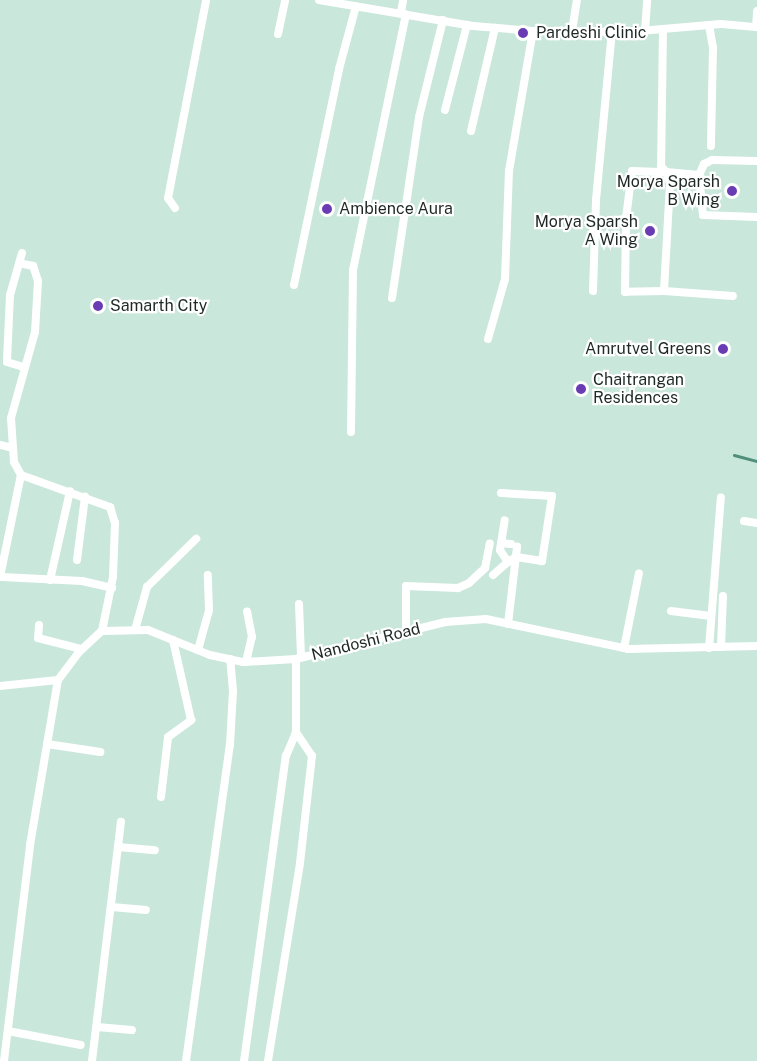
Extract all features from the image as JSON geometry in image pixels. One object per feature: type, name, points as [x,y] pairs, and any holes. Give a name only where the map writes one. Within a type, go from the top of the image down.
[{"type":"street","points":[[175,208],[168,198],[206,0]]},
{"type":"street","points":[[278,34],[285,0]]},
{"type":"street","points":[[319,0],[467,25],[533,31],[645,31],[709,25],[756,27],[757,11]]},
{"type":"street","points":[[351,432],[353,270],[404,13],[403,0]]},
{"type":"street","points":[[572,31],[577,0]]},
{"type":"street","points":[[645,31],[647,0]]},
{"type":"street","points":[[294,285],[339,69],[356,6]]},
{"type":"street","points":[[392,298],[419,117],[443,20]]},
{"type":"street","points":[[445,110],[467,25]]},
{"type":"street","points":[[709,25],[713,48],[711,146]]},
{"type":"street","points":[[471,131],[495,28]]},
{"type":"street","points":[[663,29],[662,166],[670,183],[664,291]]},
{"type":"street","points":[[488,339],[505,279],[508,171],[533,31]]},
{"type":"street","points":[[592,291],[596,200],[612,32]]},
{"type":"street","points":[[757,161],[712,160],[704,164],[699,175],[703,215],[757,217]]},
{"type":"street","points":[[699,175],[632,171],[626,218],[625,292],[664,291],[733,296]]},
{"type":"street","points":[[22,253],[10,295],[3,361],[22,370]]},
{"type":"street","points":[[19,263],[33,266],[38,281],[35,332],[22,370],[11,418],[14,462],[21,475],[1,577],[82,581],[112,588]]},
{"type":"street","points":[[0,445],[13,448]]},
{"type":"street","points":[[4,1061],[47,744],[58,680],[81,649],[102,631],[112,588],[115,523],[110,507],[21,475]]},
{"type":"street","points":[[50,580],[70,491]]},
{"type":"street","points":[[501,493],[552,496],[542,561],[510,551]]},
{"type":"street","points":[[77,560],[85,497]]},
{"type":"street","points":[[708,648],[721,497]]},
{"type":"street","points":[[505,520],[510,551],[508,624]]},
{"type":"street","points":[[744,521],[757,523]]},
{"type":"street","points":[[135,630],[147,587],[196,538]]},
{"type":"street","points":[[406,632],[406,586],[458,588],[469,583],[485,568],[490,543]]},
{"type":"street","points":[[493,575],[510,551]]},
{"type":"street","points":[[624,648],[639,573]]},
{"type":"street","points":[[198,650],[209,610],[208,575]]},
{"type":"street","points":[[722,648],[723,596]]},
{"type":"street","points":[[244,1061],[286,756],[296,732],[299,604]]},
{"type":"street","points":[[246,662],[252,637],[247,611]]},
{"type":"street","points":[[671,611],[711,616]]},
{"type":"street","name":"Nandoshi Road","points":[[102,631],[148,630],[198,650],[246,662],[298,658],[445,622],[486,619],[624,648],[757,646]]},
{"type":"street","points":[[39,625],[38,638],[81,649]]},
{"type":"street","points":[[161,797],[168,737],[191,720],[173,640]]},
{"type":"street","points":[[186,1061],[230,745],[233,691],[230,659]]},
{"type":"street","points":[[0,686],[58,680]]},
{"type":"street","points":[[268,1061],[300,863],[312,756],[296,732]]},
{"type":"street","points":[[47,744],[100,752]]},
{"type":"street","points":[[93,1061],[121,822]]},
{"type":"street","points":[[118,847],[155,850]]},
{"type":"street","points":[[112,907],[146,910]]},
{"type":"street","points":[[97,1027],[132,1030]]},
{"type":"street","points":[[8,1031],[81,1046]]},
{"type":"waterway","points":[[734,455],[757,461]]},
{"type":"place","name":"Pardeshi Clinic","points":[[523,33]]},
{"type":"place","name":"Morya Sparsh B Wing","points":[[732,191]]},
{"type":"place","name":"Ambience Aura","points":[[327,209]]},
{"type":"place","name":"Morya Sparsh A Wing","points":[[650,231]]},
{"type":"place","name":"Samarth City","points":[[98,306]]},
{"type":"place","name":"Amrutvel Greens","points":[[723,349]]},
{"type":"place","name":"Chaitrangan Residences","points":[[581,389]]}]
